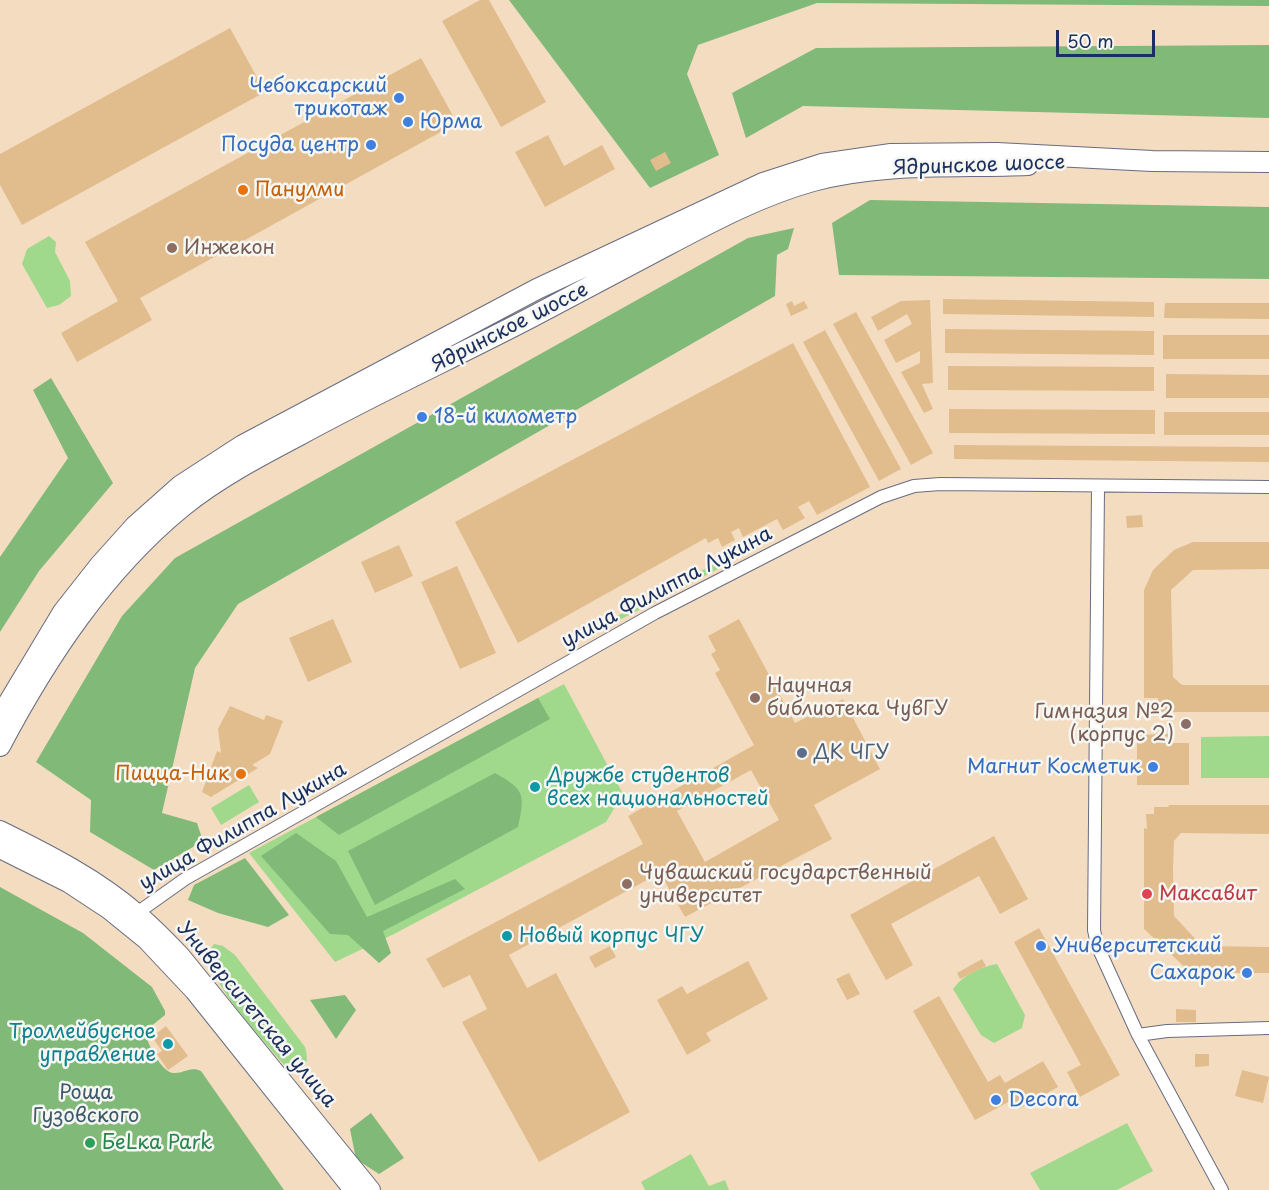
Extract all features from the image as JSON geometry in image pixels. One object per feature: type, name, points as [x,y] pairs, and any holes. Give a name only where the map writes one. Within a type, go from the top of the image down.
[{"type":"main road","name":"Ядринское шоссе","points":[[0,717],[63,612],[100,565],[135,526],[180,486],[217,460],[465,352],[739,210],[795,187],[841,175],[894,168],[1152,161],[1269,162]]},
{"type":"main road","name":"Ядринское шоссе","points":[[0,746],[19,710],[69,631],[95,595],[130,555],[184,506],[324,412]]},
{"type":"main road","name":"Университетская улица","points":[[0,830],[74,870],[132,918],[176,960],[371,1190]]},
{"type":"main road","name":"Университетская улица","points":[[0,849],[132,918]]},
{"type":"main road","name":"Университетская улица","points":[[176,960],[201,1000],[353,1190]]},
{"type":"street","name":"улица Филиппа Лукина","points":[[132,918],[184,879],[655,613],[881,497],[914,486],[940,484],[1269,487]]},
{"type":"street","points":[[1098,487],[1094,930],[1097,945],[1138,1035],[1222,1190]]},
{"type":"street","points":[[1138,1035],[1167,1031],[1269,1028]]},
{"type":"green space","points":[[509,0],[1269,0],[1269,6],[817,3],[698,45],[687,74],[719,155],[650,188]]},
{"type":"green space","points":[[1269,45],[1269,118],[803,106],[746,138],[732,93],[816,48]]},
{"type":"green space","points":[[870,200],[1269,207],[1269,279],[839,275],[832,223]]},
{"type":"green space","points":[[794,228],[788,249],[777,255],[775,296],[238,604],[195,668],[162,813],[197,823],[203,841],[154,870],[90,832],[91,800],[36,762],[122,616],[175,558],[748,238]]},
{"type":"green space","points":[[49,236],[56,242],[55,252],[70,281],[71,296],[59,305],[47,308],[22,264],[27,249]]},
{"type":"green space","points":[[51,378],[113,483],[39,571],[0,632],[0,557],[68,458],[33,390]]},
{"type":"green space","points":[[714,564],[718,569],[608,626],[606,622]]},
{"type":"green space","points":[[564,684],[623,794],[606,822],[394,934],[335,962],[249,853]]},
{"type":"green space","points":[[538,698],[550,719],[339,835],[316,817]]},
{"type":"green space","points":[[1269,736],[1269,778],[1201,778],[1201,737]]},
{"type":"green space","points":[[495,773],[512,784],[520,794],[522,807],[518,827],[375,905],[348,851]]},
{"type":"green space","points":[[249,785],[259,802],[221,825],[211,808]]},
{"type":"green space","points":[[296,833],[336,861],[367,917],[455,879],[465,889],[383,931],[391,953],[379,963],[348,935],[330,934],[261,856]]},
{"type":"green space","points":[[245,858],[289,915],[268,927],[218,913],[188,900],[194,885]]},
{"type":"green space","name":"Роща Гузовского","points":[[0,887],[83,933],[152,987],[165,1011],[165,1015],[145,1031],[155,1055],[168,1071],[173,1073],[194,1069],[201,1071],[284,1190],[0,1190]]},
{"type":"green space","points":[[214,944],[223,946],[235,955],[305,1047],[307,1059],[303,1068],[295,1071],[284,1065],[229,998],[212,969],[207,954]]},
{"type":"green space","points":[[997,964],[1025,1015],[1022,1028],[994,1043],[981,1035],[953,989],[972,972]]},
{"type":"green space","points":[[345,995],[356,1010],[336,1039],[310,1000]]},
{"type":"green space","points":[[371,1113],[404,1158],[379,1174],[356,1159],[350,1129]]},
{"type":"green space","points":[[1127,1123],[1153,1171],[1117,1190],[1040,1190],[1030,1173]]},
{"type":"green space","points":[[691,1154],[709,1186],[725,1180],[729,1190],[645,1190],[641,1182]]},
{"type":"building","points":[[480,0],[489,0],[546,102],[501,127],[442,21]]},
{"type":"building","points":[[230,28],[265,92],[22,225],[0,185],[0,154]]},
{"type":"building","points":[[421,58],[457,123],[140,298],[152,320],[77,362],[61,333],[118,301],[85,242]]},
{"type":"building","points":[[548,135],[564,166],[602,145],[615,169],[545,207],[515,152]]},
{"type":"building","points":[[665,152],[671,163],[656,171],[650,160]]},
{"type":"building","points":[[943,299],[1154,302],[1154,317],[943,314]]},
{"type":"building","points":[[930,300],[933,383],[922,384],[933,409],[924,413],[901,372],[920,363],[920,351],[896,363],[884,340],[912,324],[907,314],[878,331],[871,317],[901,301]]},
{"type":"building","points":[[792,301],[794,306],[804,301],[808,308],[791,316],[786,304]]},
{"type":"building","points":[[1165,303],[1269,303],[1269,319],[1164,318]]},
{"type":"building","points":[[856,312],[933,453],[911,465],[833,324]]},
{"type":"building","points":[[945,329],[1154,331],[1154,355],[945,353]]},
{"type":"building","points":[[825,330],[901,469],[879,481],[803,342]]},
{"type":"building","points":[[1163,335],[1269,335],[1269,359],[1163,359]]},
{"type":"building","points":[[793,343],[870,487],[817,515],[809,501],[798,507],[805,518],[783,530],[777,519],[743,537],[739,528],[731,532],[735,540],[722,547],[718,538],[708,543],[706,538],[518,643],[455,522]]},
{"type":"building","points":[[948,366],[1154,367],[1154,391],[948,390]]},
{"type":"building","points":[[1166,374],[1269,375],[1269,398],[1166,398]]},
{"type":"building","points":[[949,409],[1155,410],[1155,434],[949,433]]},
{"type":"building","points":[[1164,412],[1269,412],[1269,435],[1164,435]]},
{"type":"building","points":[[954,445],[1269,447],[1269,462],[954,459]]},
{"type":"building","points":[[1142,515],[1143,527],[1127,528],[1126,516]]},
{"type":"building","points":[[1193,542],[1269,542],[1269,569],[1193,570],[1171,590],[1173,677],[1182,685],[1269,685],[1269,712],[1158,712],[1158,698],[1144,698],[1144,590],[1153,570],[1174,550]]},
{"type":"building","points":[[399,545],[413,576],[375,593],[361,562]]},
{"type":"building","points":[[457,566],[496,653],[460,669],[421,582]]},
{"type":"building","points":[[333,619],[352,662],[308,682],[289,638]]},
{"type":"building","name":"Новый корпус ЧГУ","points":[[739,619],[795,723],[843,699],[880,769],[814,805],[832,839],[685,917],[660,873],[509,955],[527,988],[556,973],[630,1112],[539,1162],[462,1022],[487,1009],[470,975],[443,988],[426,959],[643,844],[628,816],[754,745],[715,673],[720,670],[711,654],[716,651],[708,636]],"holes":[[[751,770],[779,820],[705,862],[677,811]]]},
{"type":"building","points":[[230,706],[264,720],[266,715],[283,721],[270,754],[252,765],[258,768],[211,797],[202,792],[217,751],[221,753],[218,729]]},
{"type":"building","points":[[1169,734],[1169,743],[1189,743],[1189,785],[1137,785],[1137,735]]},
{"type":"building","points":[[1169,805],[1269,805],[1269,834],[1181,833],[1174,841],[1173,869],[1174,916],[1202,946],[1269,947],[1269,973],[1191,973],[1144,929],[1146,814],[1154,814],[1154,807],[1168,807]]},
{"type":"building","points":[[994,836],[1028,899],[1000,914],[979,876],[891,924],[913,965],[886,980],[850,915]]},
{"type":"building","points":[[1039,928],[1120,1075],[1080,1097],[1067,1072],[1081,1065],[1014,942]]},
{"type":"building","points":[[610,946],[616,957],[595,968],[589,957]]},
{"type":"building","points":[[982,959],[986,966],[960,979],[957,973]]},
{"type":"building","points":[[748,961],[768,999],[706,1033],[711,1041],[687,1055],[657,1000],[682,986],[687,994]]},
{"type":"building","points":[[849,973],[860,994],[847,1000],[836,979]]},
{"type":"building","points":[[939,996],[988,1082],[1000,1075],[1005,1083],[1043,1061],[1058,1087],[1019,1109],[1014,1099],[975,1120],[913,1011]]},
{"type":"building","points":[[1176,1009],[1196,1010],[1196,1022],[1176,1022]]},
{"type":"building","name":"Троллейбусное управление","points":[[166,1026],[188,1056],[168,1070],[157,1054],[162,1051],[152,1037]]},
{"type":"building","points":[[1195,1054],[1209,1054],[1209,1066],[1195,1067]]},
{"type":"building","points":[[1242,1070],[1269,1077],[1263,1103],[1235,1096]]},
{"type":"place","name":"Чебоксарский трикотаж","points":[[399,98]]},
{"type":"place","name":"Юрма","points":[[408,122]]},
{"type":"place","name":"Посуда центр","points":[[371,145]]},
{"type":"place","name":"Панулми","points":[[243,190]]},
{"type":"place","name":"Инжекон","points":[[172,248]]},
{"type":"place","name":"18-й километр","points":[[422,417]]},
{"type":"place","name":"Научная библиотека ЧувГУ","points":[[755,698]]},
{"type":"place","name":"Гимназия №2 (корпус 2)","points":[[1186,724]]},
{"type":"place","name":"ДК ЧГУ","points":[[802,753]]},
{"type":"place","name":"Магнит Косметик","points":[[1153,767]]},
{"type":"place","name":"Пицца-Ник","points":[[241,774]]},
{"type":"place","name":"Дружбе студентов всех национальностей","points":[[535,787]]},
{"type":"place","name":"Чувашский государственный университет","points":[[627,884]]},
{"type":"place","name":"Максавит","points":[[1147,894]]},
{"type":"place","name":"Новый корпус ЧГУ","points":[[507,936]]},
{"type":"place","name":"Университетский","points":[[1041,946]]},
{"type":"place","name":"Сахарок","points":[[1247,973]]},
{"type":"place","name":"Троллейбусное управление","points":[[168,1044]]},
{"type":"place","name":"Decora","points":[[996,1100]]},
{"type":"place","name":"БeLка Park","points":[[90,1143]]}]
